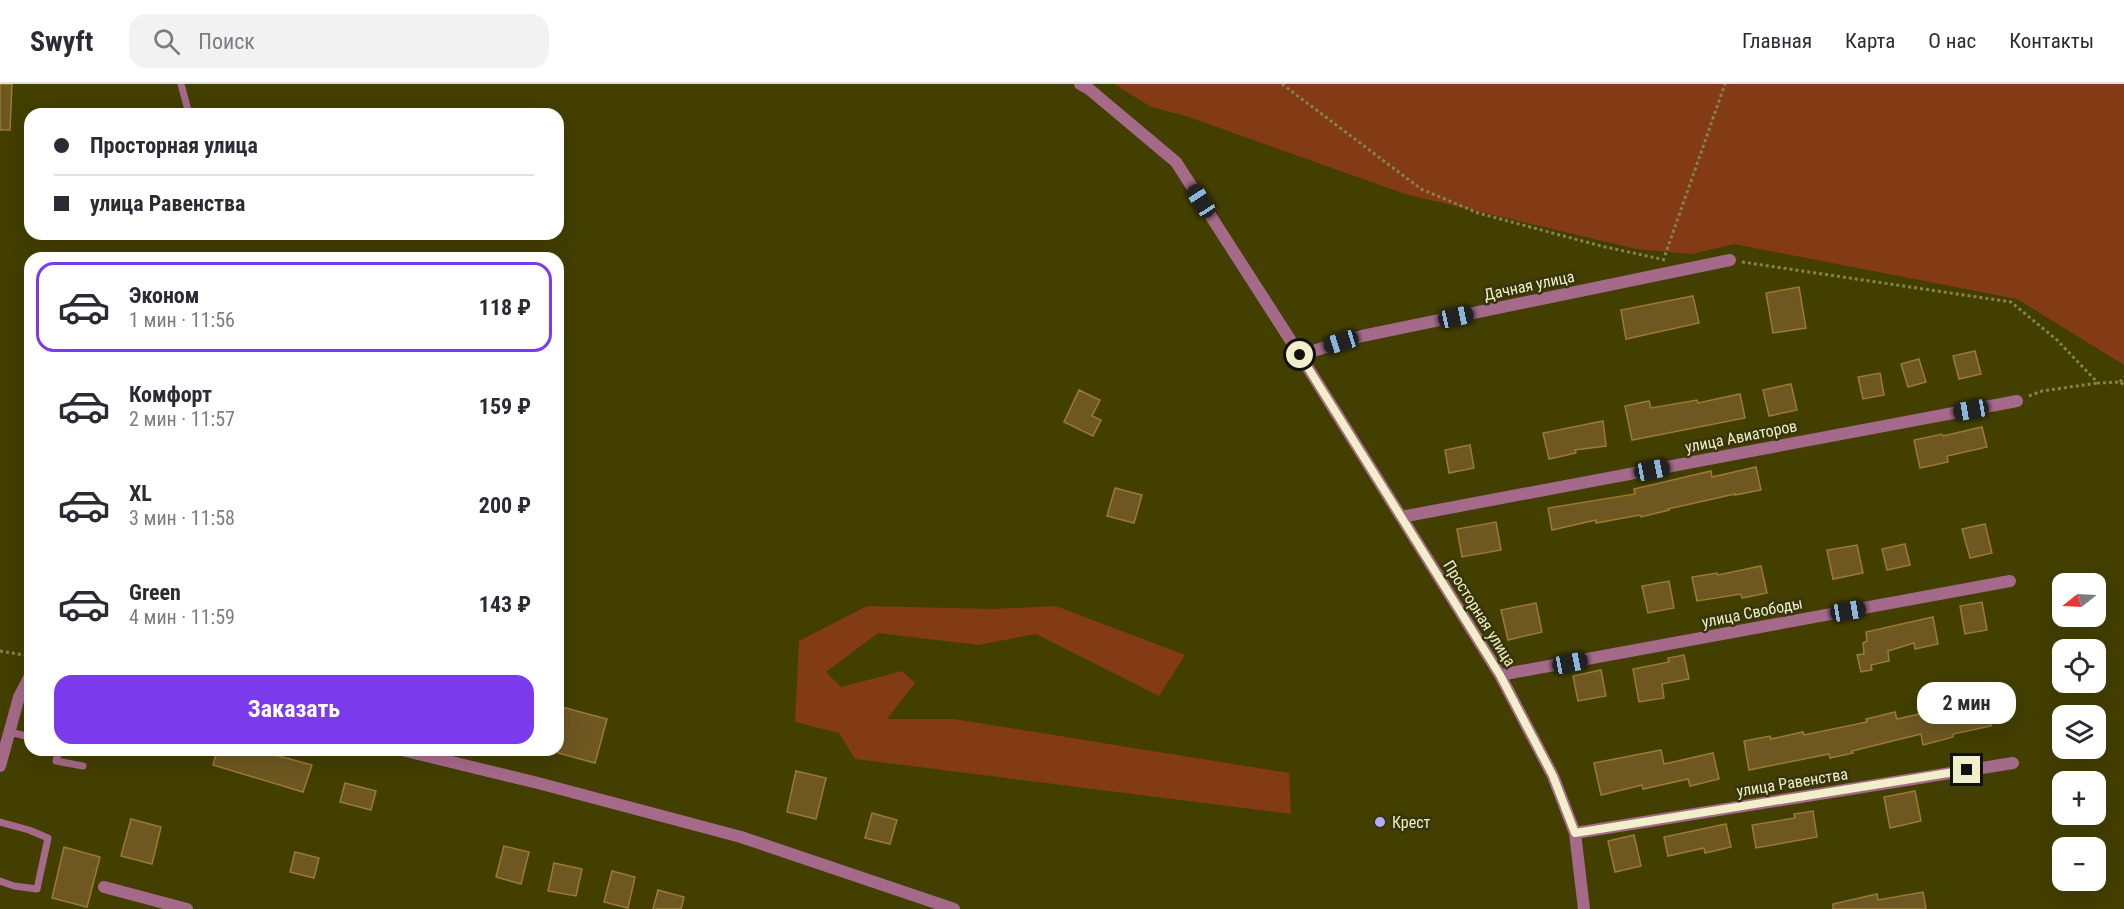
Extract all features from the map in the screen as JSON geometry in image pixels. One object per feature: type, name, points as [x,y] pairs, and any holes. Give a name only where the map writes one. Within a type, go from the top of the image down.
[{"type":"street","name":"Просторная улица","points":[[1080,84],[1176,162],[1500,675],[1553,776],[1575,833],[1584,909]]},
{"type":"street","name":"Дачная улица","points":[[1300,355],[1362,336],[1730,260]]},
{"type":"street","name":"улица Авиаторов","points":[[1401,517],[2017,401]]},
{"type":"street","name":"улица Свободы","points":[[1500,675],[2010,580]]},
{"type":"street","points":[[0,766],[19,698],[24,688]]},
{"type":"street","points":[[427,756],[741,837],[954,909]]},
{"type":"street","name":"улица Равенства","points":[[1575,833],[2013,763]]},
{"type":"street","points":[[105,887],[188,909]]},
{"type":"lane","points":[[181,84],[187,108]]},
{"type":"lane","points":[[9,732],[24,736]]},
{"type":"lane","points":[[58,756],[56,761],[83,766]]},
{"type":"lane","points":[[0,822],[48,838],[37,889],[0,881]]},
{"type":"path","points":[[1282,84],[1421,189],[1478,213],[1663,260]]},
{"type":"path","points":[[1667,274],[1663,260],[1725,84]]},
{"type":"path","points":[[1730,260],[2011,302],[2057,340],[2098,383]]},
{"type":"path","points":[[2120,382],[2124,377]]},
{"type":"path","points":[[2017,401],[2042,391],[2098,383],[2120,382],[2124,385]]},
{"type":"path","points":[[0,651],[24,655]]},
{"type":"shaded area","points":[[1114,84],[2124,84],[2124,365],[2017,299],[1734,244],[1692,254],[1636,249],[1405,194],[1186,116],[1151,107]]},
{"type":"shaded area","points":[[867,606],[994,609],[1056,606],[1185,655],[1159,696],[1036,634],[978,645],[878,633],[826,672],[841,687],[902,671],[915,683],[887,719],[954,719],[1289,773],[1291,814],[855,759],[839,733],[795,722],[799,641]]},
{"type":"building","points":[[0,84],[12,84],[10,130],[0,130]]},
{"type":"building","points":[[1799,287],[1806,328],[1773,333],[1766,293]]},
{"type":"building","points":[[1693,296],[1699,323],[1626,339],[1621,310]]},
{"type":"building","points":[[1975,351],[1981,374],[1959,379],[1953,356]]},
{"type":"building","points":[[1919,359],[1926,382],[1908,387],[1901,364]]},
{"type":"building","points":[[1880,373],[1884,395],[1863,399],[1858,377]]},
{"type":"building","points":[[1791,384],[1797,410],[1769,416],[1763,390]]},
{"type":"building","points":[[1079,390],[1100,400],[1092,416],[1101,420],[1093,436],[1064,422]]},
{"type":"building","points":[[1740,394],[1745,418],[1632,440],[1625,406],[1649,401],[1651,408],[1697,400],[1698,403]]},
{"type":"building","points":[[1603,421],[1606,446],[1575,450],[1576,453],[1549,459],[1543,433]]},
{"type":"building","points":[[1982,427],[1987,447],[1947,456],[1948,462],[1920,468],[1914,440]]},
{"type":"building","points":[[1470,445],[1474,468],[1449,473],[1445,450]]},
{"type":"building","points":[[1756,467],[1761,490],[1668,509],[1641,517],[1640,515],[1596,523],[1596,520],[1552,530],[1548,508],[1635,494],[1634,489],[1711,471],[1712,477]]},
{"type":"building","points":[[1115,488],[1142,495],[1134,523],[1107,516]]},
{"type":"building","points":[[1496,522],[1501,550],[1462,557],[1457,529]]},
{"type":"building","points":[[1985,524],[1992,553],[1970,558],[1962,529]]},
{"type":"building","points":[[1905,544],[1910,565],[1887,570],[1882,549]]},
{"type":"building","points":[[1857,545],[1863,573],[1833,579],[1827,550]]},
{"type":"building","points":[[1761,566],[1767,593],[1742,598],[1741,594],[1697,601],[1692,577],[1717,573],[1718,575]]},
{"type":"building","points":[[1669,581],[1674,608],[1648,613],[1642,586]]},
{"type":"building","points":[[1982,602],[1987,630],[1965,634],[1960,606]]},
{"type":"building","points":[[1536,603],[1542,632],[1508,640],[1501,610]]},
{"type":"building","points":[[1933,617],[1938,644],[1915,649],[1914,643],[1888,651],[1889,661],[1871,665],[1872,670],[1861,672],[1857,655],[1864,654],[1863,643],[1867,641],[1866,632]]},
{"type":"building","points":[[1684,655],[1689,679],[1662,684],[1664,698],[1639,702],[1633,669],[1669,662],[1668,658]]},
{"type":"building","points":[[1601,670],[1606,696],[1578,701],[1573,676]]},
{"type":"building","points":[[1985,699],[1991,726],[1953,734],[1953,737],[1923,745],[1921,734],[1830,758],[1829,754],[1749,770],[1744,741],[1770,736],[1771,739],[1803,732],[1804,735],[1867,722],[1866,719],[1895,712],[1897,719]]},
{"type":"building","points":[[564,708],[607,719],[595,763],[564,755]]},
{"type":"building","points":[[1661,750],[1664,764],[1713,753],[1719,779],[1690,786],[1688,779],[1643,789],[1642,785],[1601,795],[1594,763]]},
{"type":"building","points":[[215,756],[278,756],[312,765],[303,792],[213,765]]},
{"type":"building","points":[[796,771],[826,778],[816,819],[787,812]]},
{"type":"building","points":[[345,783],[376,791],[371,810],[340,802]]},
{"type":"building","points":[[1915,791],[1921,821],[1890,828],[1884,797]]},
{"type":"building","points":[[1813,811],[1817,837],[1756,848],[1752,825],[1795,818],[1794,814]]},
{"type":"building","points":[[872,813],[897,820],[890,844],[865,838]]},
{"type":"building","points":[[131,819],[161,827],[152,864],[121,856]]},
{"type":"building","points":[[1726,824],[1731,847],[1705,853],[1704,848],[1668,856],[1664,837]]},
{"type":"building","points":[[1634,835],[1641,866],[1615,872],[1608,841]]},
{"type":"building","points":[[504,846],[529,852],[521,884],[496,877]]},
{"type":"building","points":[[64,847],[100,857],[87,907],[52,898]]},
{"type":"building","points":[[295,852],[319,858],[314,878],[290,872]]},
{"type":"building","points":[[554,863],[582,869],[576,896],[548,891]]},
{"type":"building","points":[[612,871],[635,877],[628,908],[604,902]]},
{"type":"building","points":[[658,890],[684,897],[681,909],[653,909]]},
{"type":"building","points":[[1923,892],[1926,909],[1833,909],[1833,904],[1877,894],[1878,900]]},
{"type":"place","name":"Крест","points":[[1380,822]]},
{"type":"route","points":[[1300,355],[1500,675],[1553,776],[1575,833],[1967,770]]}]
